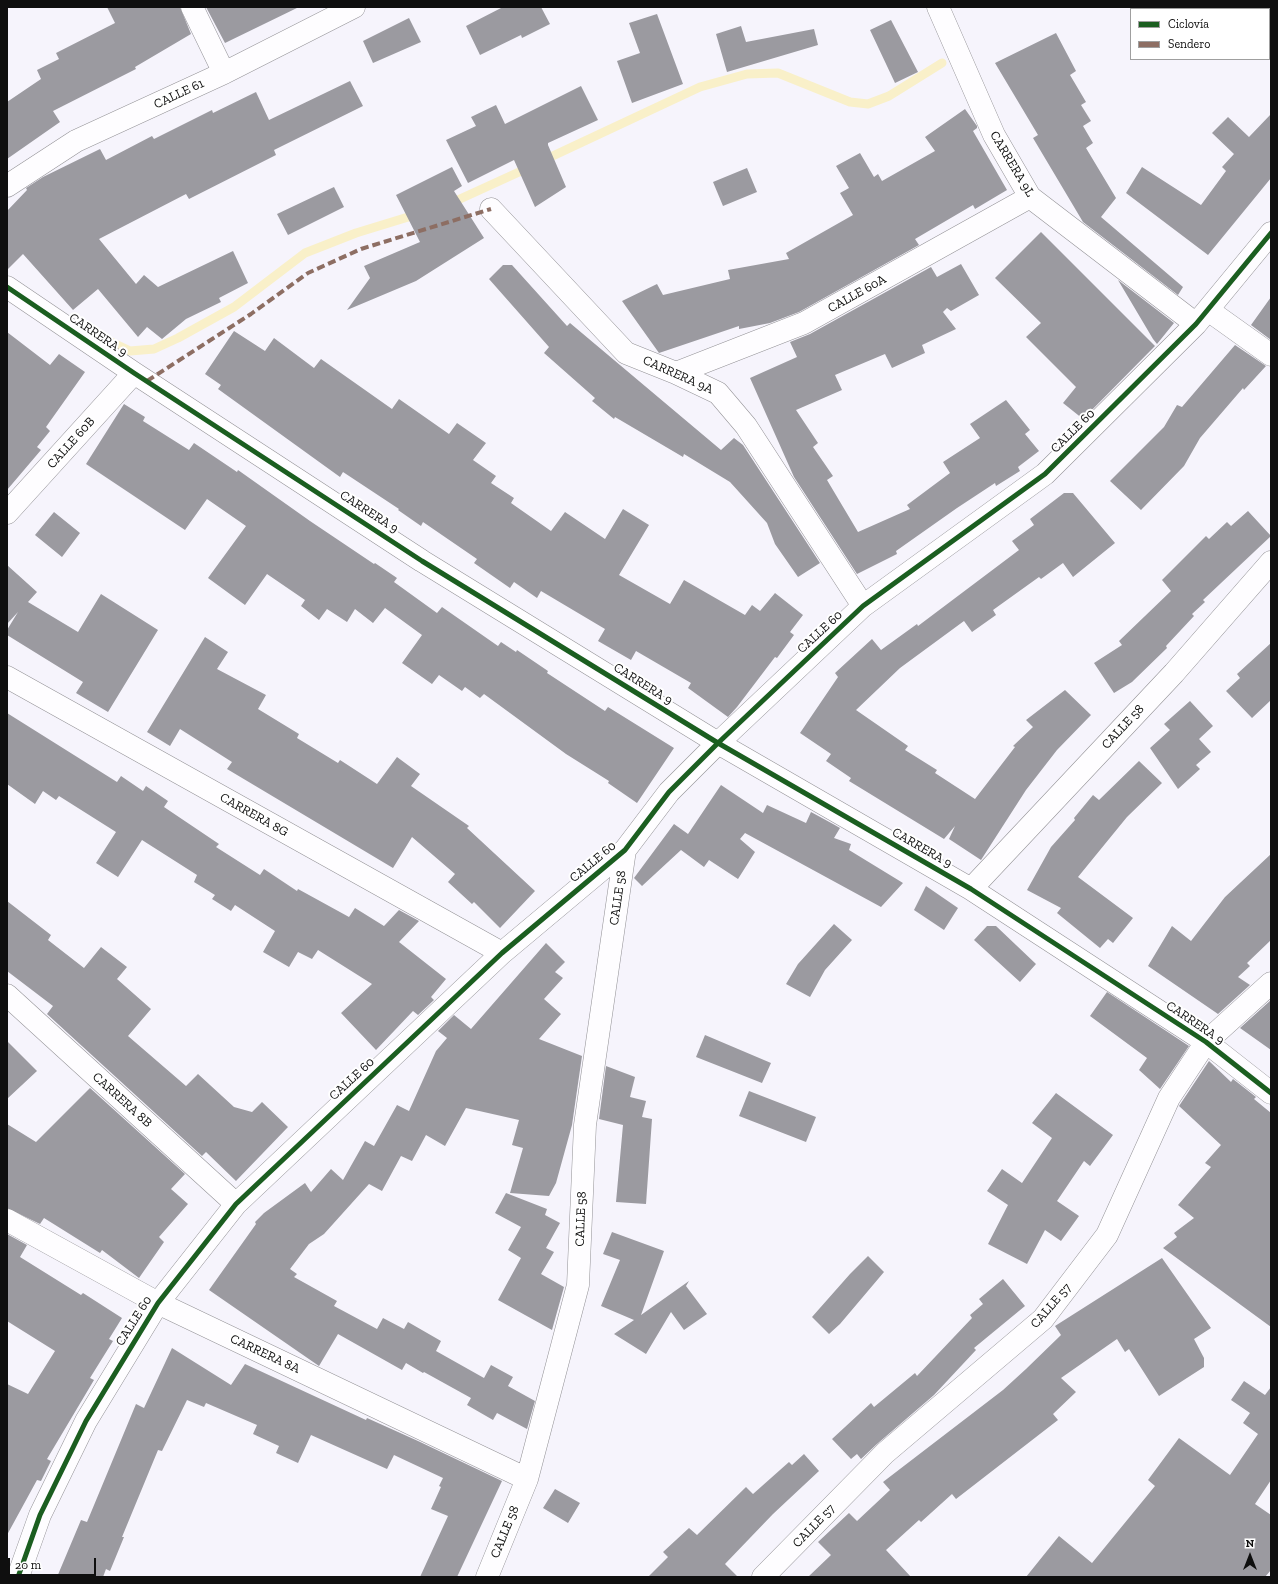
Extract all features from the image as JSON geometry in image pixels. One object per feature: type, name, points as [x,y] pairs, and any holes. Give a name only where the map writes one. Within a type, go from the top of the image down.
[{"type":"street","points":[[192,7],[224,72]]},
{"type":"street","name":"CALLE 61","points":[[7,186],[76,141],[224,72],[354,7]]},
{"type":"street","name":"CARRERA 9L","points":[[938,7],[994,135],[1030,198],[1202,317],[1271,355]]},
{"type":"street","name":"CALLE 60A","points":[[676,373],[804,323],[1030,198]]},
{"type":"street","name":"CARRERA 9A","points":[[490,209],[626,352],[718,393],[746,426],[863,606]]},
{"type":"street","name":"CALLE 60","points":[[18,1577],[40,1516],[86,1421],[158,1303],[236,1204],[502,953],[625,850],[669,792],[718,743],[863,606],[1045,474],[1202,317],[1271,233]]},
{"type":"street","name":"CARRERA 9","points":[[7,287],[134,373],[422,561],[718,743],[971,889],[1206,1042],[1271,1093]]},
{"type":"street","name":"CALLE 60B","points":[[7,513],[134,373]]},
{"type":"street","name":"CALLE 58","points":[[971,889],[1174,673],[1271,562]]},
{"type":"street","name":"CARRERA 8G","points":[[7,677],[502,953]]},
{"type":"street","name":"CALLE 58","points":[[488,1577],[527,1478],[578,1285],[585,1125],[625,850]]},
{"type":"street","name":"CALLE 57","points":[[764,1577],[885,1453],[1042,1319],[1107,1235],[1169,1098],[1206,1042],[1271,983]]},
{"type":"street","name":"CARRERA 8B","points":[[7,995],[236,1204]]},
{"type":"street","name":"CARRERA 8A","points":[[7,1220],[158,1303],[527,1478]]},
{"type":"building","points":[[107,7],[180,7],[191,34],[135,67],[136,69],[53,111],[60,122],[7,159],[7,102],[41,79],[37,70],[59,59],[56,53],[115,23]]},
{"type":"building","points":[[206,7],[299,7],[225,43]]},
{"type":"building","points":[[503,7],[541,7],[550,24],[522,38],[521,35],[480,55],[466,26]]},
{"type":"building","points":[[657,14],[683,84],[632,103],[617,61],[640,53],[629,23]]},
{"type":"building","points":[[409,18],[421,42],[373,63],[363,41]]},
{"type":"building","points":[[891,20],[918,72],[895,83],[870,30]]},
{"type":"building","points":[[741,26],[746,42],[814,29],[818,45],[727,72],[716,34]]},
{"type":"building","points":[[1056,33],[1076,71],[1070,75],[1086,102],[1081,105],[1091,121],[1083,126],[1093,143],[1086,148],[1116,198],[1101,217],[1183,287],[1178,295],[1083,222],[1033,138],[1038,135],[995,63]]},
{"type":"building","points":[[350,81],[363,106],[274,150],[276,155],[189,199],[186,194],[99,239],[136,284],[144,275],[158,287],[233,251],[248,283],[219,298],[221,302],[186,319],[162,339],[147,327],[138,337],[98,289],[73,310],[23,254],[7,270],[7,211],[27,190],[26,188],[43,177],[100,149],[106,160],[152,136],[154,139],[212,110],[213,113],[256,92],[269,120]]},
{"type":"building","points":[[581,86],[598,120],[548,143],[566,187],[535,207],[514,160],[468,183],[446,140],[476,126],[471,117],[496,105],[505,124]]},
{"type":"building","points":[[965,109],[977,126],[977,128],[973,131],[1007,190],[975,209],[973,205],[915,239],[919,245],[799,312],[770,323],[739,329],[739,326],[659,353],[622,301],[657,284],[663,295],[730,279],[728,270],[789,259],[786,253],[853,215],[840,193],[849,188],[836,166],[860,153],[874,177],[878,174],[882,181],[935,151],[925,137]]},
{"type":"building","points":[[1271,114],[1271,178],[1208,255],[1126,193],[1142,167],[1201,205],[1226,171],[1222,167],[1234,154],[1212,133],[1228,117],[1249,137]]},
{"type":"building","points":[[452,167],[462,186],[454,191],[484,238],[416,281],[347,310],[370,278],[364,266],[420,242],[396,195]]},
{"type":"building","points":[[747,168],[757,192],[723,206],[713,182]]},
{"type":"building","points":[[334,187],[344,207],[288,235],[277,214]]},
{"type":"building","points":[[1041,232],[1155,346],[1083,419],[1063,403],[1076,387],[1026,337],[1041,323],[995,278]]},
{"type":"building","points":[[961,264],[979,295],[951,311],[947,308],[943,312],[956,329],[922,345],[925,353],[892,368],[885,354],[835,375],[842,390],[796,410],[818,443],[813,447],[833,476],[827,480],[858,532],[910,509],[907,505],[950,473],[943,462],[980,438],[970,424],[1006,400],[1030,430],[1025,434],[1039,451],[1018,467],[1020,471],[996,486],[995,483],[957,508],[896,551],[897,554],[857,574],[794,477],[750,378],[797,357],[790,342],[810,334],[931,267],[937,277]]},
{"type":"building","points":[[503,265],[512,265],[567,326],[570,323],[721,450],[734,438],[743,445],[820,563],[798,577],[775,544],[767,523],[730,482],[684,454],[683,457],[615,417],[614,419],[592,401],[595,398],[544,353],[549,347],[489,279]]},
{"type":"building","points":[[1118,280],[1174,323],[1157,344],[1153,339]]},
{"type":"building","points":[[1271,297],[1271,340],[1251,325]]},
{"type":"building","points":[[234,331],[265,351],[274,338],[314,368],[321,359],[392,409],[399,399],[449,434],[457,423],[486,443],[473,460],[496,476],[491,483],[514,498],[511,503],[551,531],[565,512],[605,539],[623,509],[649,525],[619,575],[670,604],[684,580],[745,615],[752,605],[760,611],[775,593],[803,615],[790,632],[794,635],[728,717],[688,688],[691,683],[636,651],[631,660],[598,641],[605,629],[541,591],[537,598],[514,582],[510,588],[474,563],[477,559],[423,522],[421,526],[398,510],[399,509],[343,472],[340,477],[218,389],[221,385],[205,374]]},
{"type":"building","points":[[7,332],[50,365],[59,354],[85,372],[46,427],[50,431],[37,447],[41,450],[7,490]]},
{"type":"building","points":[[1235,345],[1266,366],[1244,390],[1243,388],[1200,438],[1184,466],[1141,510],[1110,481],[1164,427],[1177,405],[1182,407]]},
{"type":"building","points":[[124,404],[145,417],[143,421],[189,450],[194,443],[237,472],[238,470],[310,521],[397,578],[394,582],[437,613],[442,607],[498,646],[501,642],[516,652],[517,650],[548,671],[547,673],[605,711],[608,707],[674,748],[637,803],[608,783],[609,781],[566,754],[484,694],[480,698],[465,687],[462,691],[439,675],[432,684],[402,663],[422,635],[385,608],[373,623],[355,609],[347,622],[327,609],[319,620],[301,606],[305,600],[267,574],[245,605],[208,578],[246,526],[207,499],[185,530],[86,464]]},
{"type":"building","points":[[1064,493],[1073,493],[1115,543],[1073,577],[1063,563],[1041,579],[1039,577],[993,610],[996,615],[972,632],[964,621],[900,668],[856,710],[908,746],[905,750],[937,770],[935,773],[975,799],[1015,747],[1013,746],[1033,727],[1026,720],[1065,690],[1091,715],[1057,750],[1026,790],[981,860],[949,839],[955,826],[944,839],[849,781],[851,778],[826,761],[831,754],[800,733],[838,677],[835,673],[872,639],[881,650],[917,624],[918,626],[1019,550],[1012,541],[1034,525],[1030,519]]},
{"type":"building","points":[[1248,511],[1271,536],[1203,600],[1205,602],[1192,614],[1194,616],[1166,646],[1167,648],[1132,682],[1114,693],[1094,663],[1122,645],[1119,641],[1171,591],[1162,580],[1206,536],[1209,539],[1227,522],[1231,526]]},
{"type":"building","points":[[54,512],[80,533],[62,557],[35,535]]},
{"type":"building","points":[[7,565],[37,592],[28,602],[78,632],[101,594],[158,630],[108,712],[76,693],[83,682],[7,635],[7,630],[18,612],[7,624]]},
{"type":"building","points":[[205,637],[228,652],[217,669],[266,695],[258,709],[299,734],[297,738],[338,763],[340,760],[377,784],[397,757],[420,774],[411,786],[469,826],[467,828],[535,891],[500,928],[474,902],[472,904],[448,882],[455,874],[412,837],[393,868],[227,769],[232,762],[180,729],[170,746],[147,732]]},
{"type":"building","points":[[1271,643],[1271,700],[1252,718],[1226,691],[1240,678],[1237,674]]},
{"type":"building","points":[[1190,701],[1213,726],[1199,739],[1211,752],[1196,765],[1200,769],[1178,789],[1150,748],[1170,730],[1164,724]]},
{"type":"building","points":[[7,713],[117,782],[121,776],[143,791],[146,786],[168,801],[164,807],[219,844],[216,847],[260,875],[264,869],[297,891],[298,889],[349,917],[355,908],[384,926],[399,910],[419,921],[399,942],[446,979],[431,997],[434,1000],[418,1015],[413,1011],[376,1050],[341,1013],[372,984],[318,950],[312,959],[298,952],[289,967],[263,952],[275,931],[235,905],[231,911],[212,899],[215,895],[194,882],[197,875],[142,840],[118,877],[96,863],[116,832],[59,796],[56,800],[43,791],[35,804],[7,784]]},
{"type":"building","points":[[1139,761],[1162,783],[1127,817],[1078,877],[1133,918],[1113,943],[1108,939],[1100,948],[1057,913],[1061,908],[1027,890],[1051,847],[1075,820],[1074,818],[1093,795],[1099,800]]},
{"type":"building","points":[[721,785],[763,813],[767,805],[806,823],[811,812],[840,828],[834,838],[851,844],[849,850],[903,883],[881,907],[745,833],[740,839],[755,852],[738,879],[709,860],[704,867],[681,850],[642,886],[634,878],[674,824],[688,834]]},
{"type":"building","points":[[1271,854],[1271,940],[1247,963],[1250,966],[1238,977],[1250,985],[1218,1014],[1148,966],[1172,926],[1191,941],[1225,897]]},
{"type":"building","points":[[926,886],[958,908],[944,930],[914,910]]},
{"type":"building","points":[[7,901],[51,935],[48,940],[84,968],[101,947],[127,967],[117,979],[151,1009],[128,1036],[186,1086],[198,1074],[234,1107],[252,1112],[262,1102],[288,1127],[236,1181],[206,1152],[202,1156],[47,1014],[53,1006],[7,971]]},
{"type":"building","points":[[834,924],[852,940],[825,970],[810,997],[786,984],[798,964]]},
{"type":"building","points":[[987,926],[996,926],[1036,964],[1020,982],[974,940]]},
{"type":"building","points":[[546,943],[565,962],[555,972],[563,978],[544,999],[561,1014],[539,1039],[582,1056],[572,1125],[556,1183],[549,1196],[510,1193],[523,1148],[512,1145],[519,1120],[466,1108],[445,1146],[426,1135],[412,1161],[401,1156],[382,1191],[369,1184],[324,1234],[309,1244],[290,1269],[297,1274],[294,1277],[337,1301],[334,1306],[377,1329],[383,1318],[404,1329],[408,1322],[441,1341],[436,1351],[484,1378],[491,1365],[513,1377],[508,1386],[535,1401],[527,1429],[497,1413],[493,1420],[467,1405],[471,1398],[406,1363],[402,1370],[338,1334],[319,1366],[209,1290],[256,1224],[255,1222],[264,1213],[305,1183],[311,1192],[331,1169],[343,1180],[365,1141],[374,1146],[397,1105],[409,1111],[436,1051],[447,1038],[438,1031],[454,1015],[471,1029]]},
{"type":"building","points":[[1107,992],[1189,1046],[1160,1089],[1139,1070],[1147,1058],[1090,1016]]},
{"type":"building","points":[[1271,1000],[1271,1050],[1240,1028]]},
{"type":"building","points":[[705,1035],[771,1063],[762,1083],[696,1057]]},
{"type":"building","points":[[7,1041],[37,1071],[7,1099]]},
{"type":"building","points":[[1209,1061],[1231,1082],[1233,1079],[1256,1097],[1254,1099],[1271,1113],[1271,1327],[1163,1248],[1177,1237],[1174,1233],[1194,1218],[1178,1205],[1211,1167],[1205,1163],[1221,1145],[1179,1106]]},
{"type":"building","points":[[606,1066],[635,1077],[630,1097],[646,1101],[642,1117],[652,1119],[646,1204],[616,1202],[623,1125],[599,1119]]},
{"type":"building","points":[[90,1088],[185,1174],[171,1189],[188,1204],[159,1237],[164,1242],[139,1278],[102,1250],[100,1253],[44,1218],[40,1224],[7,1208],[7,1124],[36,1142]]},
{"type":"building","points":[[749,1091],[816,1117],[806,1142],[739,1116]]},
{"type":"building","points":[[1056,1093],[1113,1135],[1090,1166],[1084,1161],[1057,1201],[1079,1216],[1061,1241],[1045,1230],[1027,1264],[988,1244],[1008,1205],[987,1191],[1002,1169],[1022,1183],[1052,1138],[1032,1123]]},
{"type":"building","points":[[506,1193],[547,1209],[545,1215],[560,1223],[546,1248],[554,1252],[541,1274],[564,1287],[552,1330],[498,1300],[521,1258],[508,1250],[521,1227],[495,1213]]},
{"type":"building","points":[[612,1232],[664,1251],[641,1315],[689,1281],[686,1286],[707,1314],[684,1330],[671,1312],[646,1354],[614,1334],[634,1320],[601,1306],[620,1260],[603,1254]]},
{"type":"building","points":[[7,1234],[27,1245],[20,1257],[81,1295],[83,1293],[122,1318],[109,1339],[113,1341],[90,1378],[94,1380],[47,1459],[51,1461],[41,1481],[37,1480],[7,1535],[7,1384],[28,1394],[55,1351],[7,1321]]},
{"type":"building","points":[[868,1256],[884,1272],[840,1324],[829,1334],[812,1317]]},
{"type":"building","points":[[1162,1258],[1211,1328],[1194,1339],[1204,1358],[1204,1367],[1159,1396],[1129,1349],[1125,1352],[1117,1339],[1061,1378],[1076,1392],[1053,1414],[1058,1420],[956,1499],[952,1494],[921,1522],[919,1520],[886,1550],[911,1577],[808,1577],[831,1555],[818,1542],[849,1513],[857,1521],[890,1490],[883,1482],[1003,1390],[1061,1335],[1055,1326]]},
{"type":"building","points":[[1003,1279],[1025,1306],[974,1348],[976,1350],[934,1395],[861,1459],[857,1454],[851,1459],[832,1439],[871,1403],[874,1407],[915,1373],[917,1376],[972,1318],[970,1315],[983,1304],[979,1299]]},
{"type":"building","points":[[172,1348],[231,1385],[245,1364],[366,1420],[367,1418],[418,1441],[502,1481],[457,1577],[420,1577],[448,1516],[431,1509],[441,1487],[439,1486],[443,1478],[394,1455],[387,1469],[311,1435],[298,1463],[276,1453],[279,1446],[253,1434],[257,1425],[206,1403],[204,1407],[187,1400],[162,1451],[158,1450],[122,1537],[124,1537],[110,1571],[106,1569],[103,1577],[57,1577],[81,1520],[87,1522],[136,1404],[144,1408]]},
{"type":"building","points":[[1244,1381],[1265,1395],[1271,1387],[1271,1480],[1255,1504],[1271,1515],[1271,1570],[1265,1577],[1026,1577],[1059,1536],[1092,1563],[1155,1486],[1148,1480],[1179,1438],[1230,1475],[1258,1434],[1243,1423],[1250,1413],[1231,1400]]},
{"type":"building","points":[[804,1454],[819,1471],[773,1514],[725,1564],[738,1577],[648,1577],[668,1557],[663,1552],[689,1528],[697,1535],[746,1487],[753,1494],[789,1462],[792,1465]]},
{"type":"building","points":[[555,1489],[580,1503],[568,1523],[543,1508]]},
{"type":"waterway","points":[[542,161],[700,87],[747,74],[778,73],[850,102],[868,104],[889,96],[942,63]]},
{"type":"waterway","points":[[449,204],[530,167]]},
{"type":"waterway","points":[[86,328],[130,351],[154,349],[178,338],[234,307],[305,253],[356,233],[418,214]]},
{"type":"marked path","points":[[147,381],[251,314],[308,273],[361,249],[491,209]]},
{"type":"cycle path","points":[[18,1577],[40,1515],[86,1421],[158,1303],[236,1204],[502,953],[625,850],[669,792],[718,743],[863,606],[1045,474],[1196,324],[1271,233]]},
{"type":"cycle path","points":[[7,287],[134,373],[422,561],[718,743],[971,889],[1206,1042],[1271,1093]]}]
